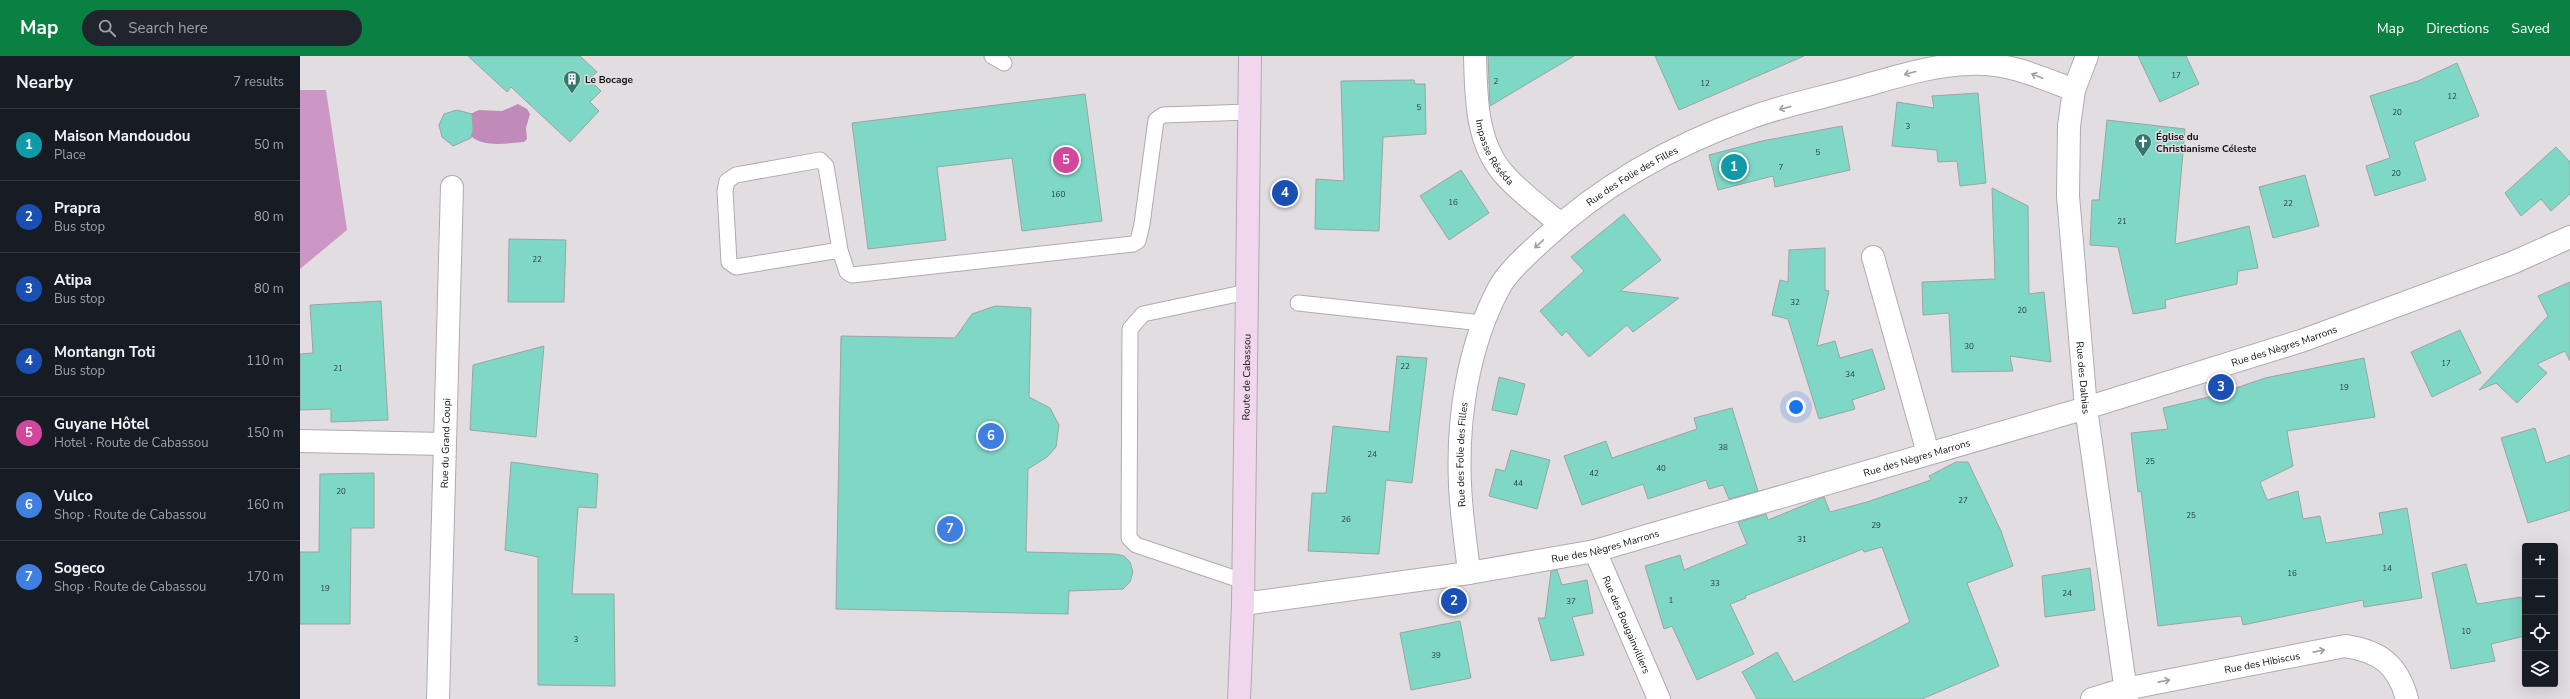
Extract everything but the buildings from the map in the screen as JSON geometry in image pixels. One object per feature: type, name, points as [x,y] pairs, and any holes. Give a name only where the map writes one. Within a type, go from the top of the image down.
[{"type":"main road","name":"Route de Cabassou","points":[[1239,699],[1243,604],[1250,56]]},
{"type":"street","name":"Impasse Réséda","points":[[1475,56],[1476,98],[1480,124],[1494,161],[1503,173],[1560,224]]},
{"type":"street","name":"Rue des Dalhias","points":[[2087,56],[2074,90],[2069,126],[2068,196],[2086,408],[2126,694]]},
{"type":"street","name":"Rue des Folie des Filles","points":[[1469,573],[1460,484],[1461,440],[1465,395],[1482,323],[1500,285],[1530,252],[1560,224],[1638,170],[1693,141],[1754,116],[1931,67],[1972,64],[2000,66],[2028,72],[2074,90]]},
{"type":"street","name":"Rue du Grand Coupi","points":[[438,699],[452,187]]},
{"type":"street","name":"Rue des Nègres Marrons","points":[[1243,604],[1469,573],[1595,550],[2086,408],[2304,340],[2512,263],[2570,237]]},
{"type":"street","points":[[1873,257],[1928,453]]},
{"type":"street","points":[[300,441],[445,444]]},
{"type":"street","name":"Rue des Bougainvilliers","points":[[1595,550],[1658,699]]},
{"type":"street","name":"Rue des Hibiscus","points":[[2092,699],[2126,694],[2345,646],[2364,648],[2380,656],[2399,676],[2407,699]]},
{"type":"lane","points":[[840,250],[736,267],[729,262],[727,181],[736,175],[820,160],[826,166],[840,250],[847,272],[852,275],[1133,244],[1138,241],[1142,224],[1156,120],[1163,115],[1249,112]]},
{"type":"lane","points":[[1243,581],[1136,545],[1129,538],[1130,329],[1143,314],[1247,292]]},
{"type":"lane","points":[[1298,303],[1482,323]]},
{"type":"shaded area","points":[[300,90],[326,90],[347,230],[300,269]]},
{"type":"shaded area","points":[[518,104],[527,109],[530,114],[526,128],[527,139],[524,142],[496,144],[482,142],[471,136],[473,130],[470,114],[479,110],[502,111]]},
{"type":"place","name":"Le Bocage","points":[[572,94]]},
{"type":"place","name":"Église du Christianisme Céleste","points":[[2143,157]]},
{"type":"place","name":"Guyane Hôtel","points":[[1066,160]]},
{"type":"place","name":"Maison Mandoudou","points":[[1734,167]]},
{"type":"place","name":"Montangn Toti","points":[[1285,193]]},
{"type":"place","name":"Atipa","points":[[2221,387]]},
{"type":"place","name":"Vulco","points":[[991,436]]},
{"type":"place","name":"Sogeco","points":[[950,529]]},
{"type":"place","name":"Prapra","points":[[1454,601]]}]
